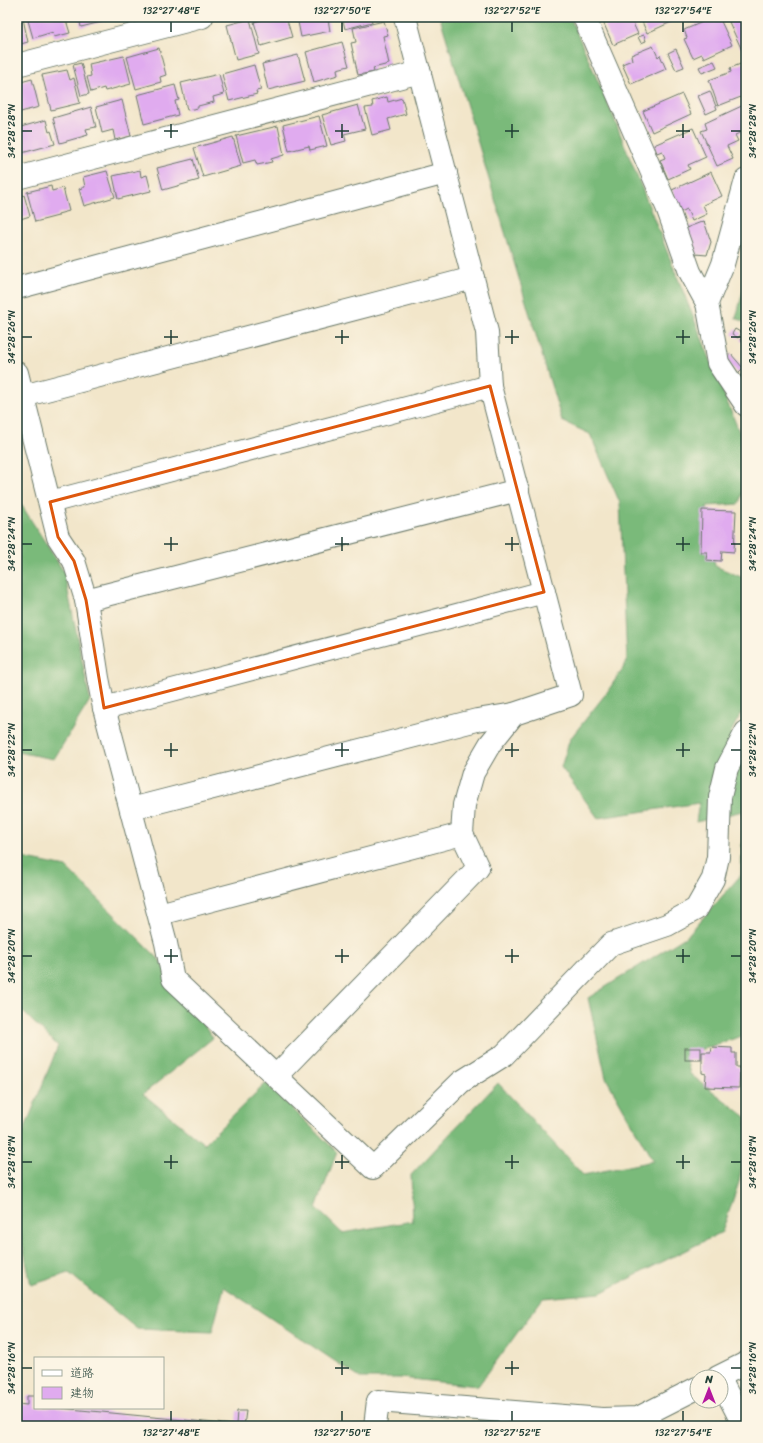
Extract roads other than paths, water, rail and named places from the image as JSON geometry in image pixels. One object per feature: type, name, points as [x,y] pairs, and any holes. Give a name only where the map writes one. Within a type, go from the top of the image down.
[{"type":"street","points":[[17,66],[202,17]]},
{"type":"street","points":[[131,809],[477,720],[514,714],[571,695],[490,386],[487,332],[405,17]]},
{"type":"street","points":[[584,17],[668,207],[690,272],[707,303],[718,363],[746,405]]},
{"type":"street","points":[[17,178],[420,72]]},
{"type":"street","points":[[17,288],[446,173]]},
{"type":"street","points":[[707,303],[723,264],[746,180]]},
{"type":"street","points":[[23,396],[473,278]]},
{"type":"street","points":[[17,373],[58,537],[74,561],[86,600],[104,708],[159,914],[173,978],[373,1168],[461,1082],[504,1055],[611,944],[667,925],[696,909],[713,879],[718,857],[720,798],[727,768],[746,732]]},
{"type":"street","points":[[50,502],[490,386]]},
{"type":"street","points":[[86,600],[518,490]]},
{"type":"street","points":[[104,708],[544,592]]},
{"type":"street","points":[[276,1076],[478,868],[462,834],[464,805],[473,773],[490,744],[514,714]]},
{"type":"street","points":[[159,914],[462,834]]},
{"type":"street","points":[[729,1372],[746,1363]]},
{"type":"street","points":[[375,1426],[378,1401],[602,1419],[638,1418],[689,1392]]},
{"type":"street","points":[[729,1397],[744,1426]]}]
